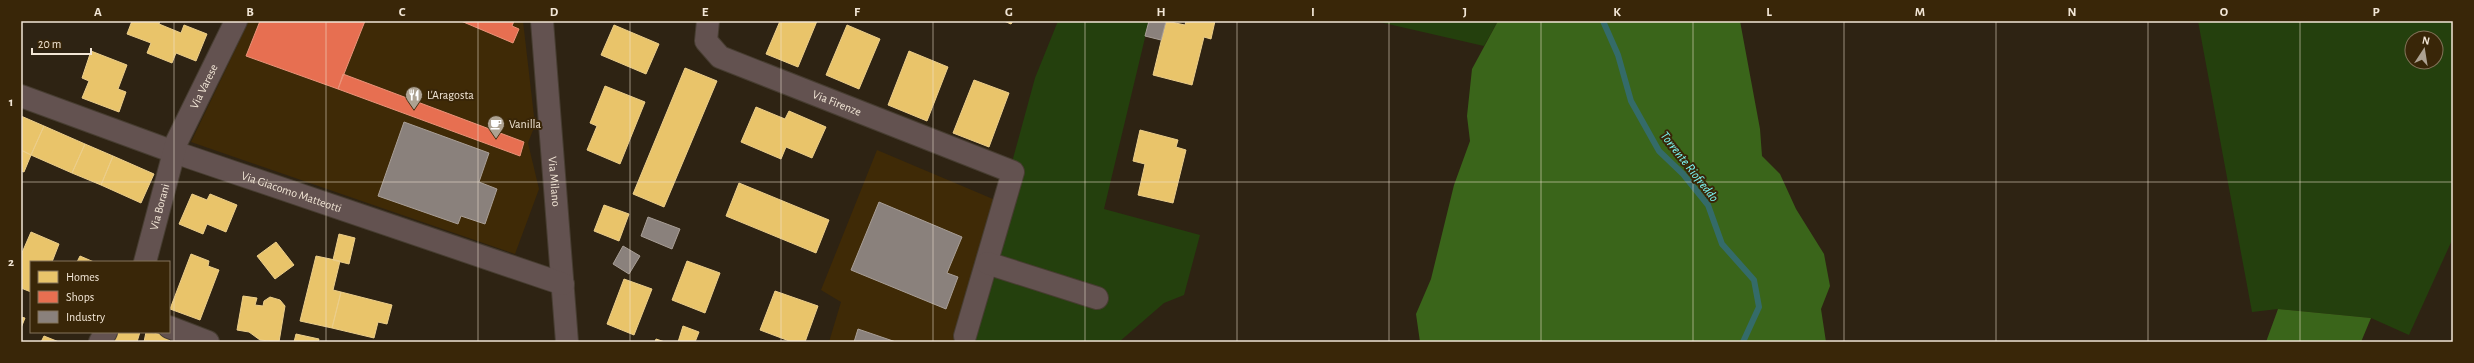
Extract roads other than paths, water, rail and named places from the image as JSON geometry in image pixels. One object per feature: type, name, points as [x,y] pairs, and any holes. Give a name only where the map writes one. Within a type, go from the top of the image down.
[{"type":"street","name":"Via Varese","points":[[174,152],[236,21]]},
{"type":"street","name":"Via Milano","points":[[542,21],[567,342]]},
{"type":"street","name":"Via Firenze","points":[[708,21],[706,42],[720,57],[1013,172],[987,263]]},
{"type":"street","name":"Via Giacomo Matteotti","points":[[21,96],[174,152],[563,284]]},
{"type":"street","name":"Via Borani","points":[[144,261],[174,152]]},
{"type":"street","points":[[965,336],[987,263],[1097,298]]},
{"type":"street","points":[[170,327],[208,342]]},
{"type":"street","points":[[100,342],[105,333]]},
{"type":"waterway","name":"Torrente Riofreddo","points":[[1603,21],[1618,55],[1631,101],[1659,151],[1683,174],[1708,205],[1722,244],[1754,280],[1759,307],[1743,342]]},
{"type":"place","name":"L'Aragosta","points":[[414,110]]},
{"type":"place","name":"Vanilla","points":[[496,139]]}]
